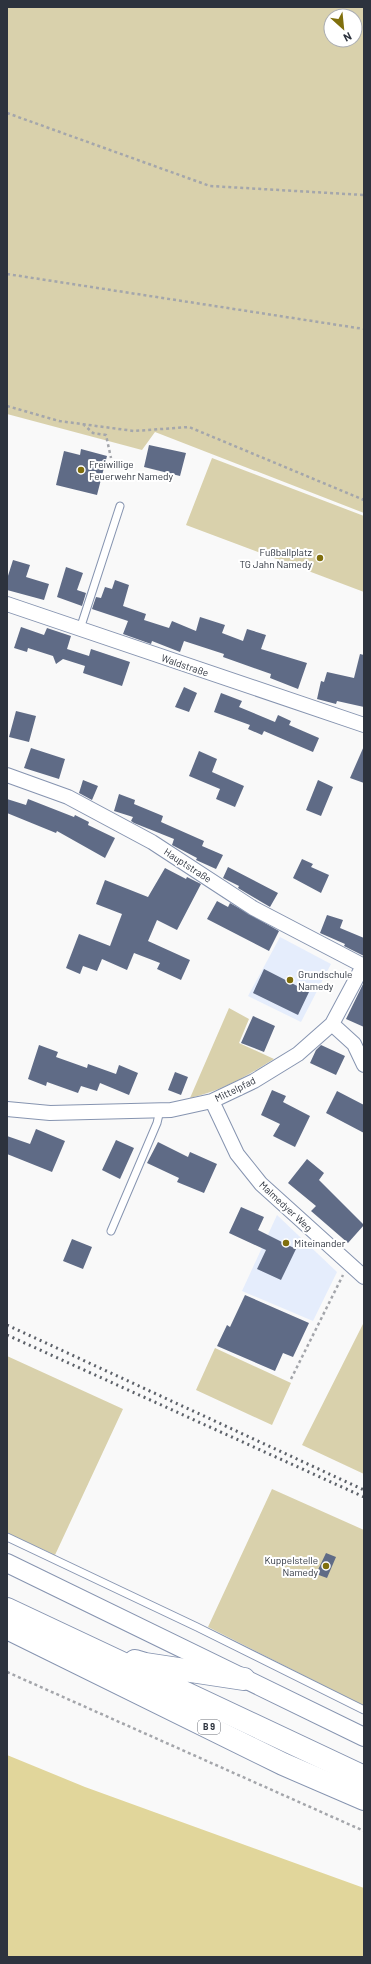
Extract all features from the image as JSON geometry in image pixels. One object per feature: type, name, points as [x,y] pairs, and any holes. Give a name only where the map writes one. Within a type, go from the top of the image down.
[{"type":"main road","name":"B 9","points":[[7,1609],[74,1642],[364,1777]]},
{"type":"main road","name":"B 9","points":[[7,1628],[283,1764],[364,1799]]},
{"type":"main road","points":[[74,1642],[145,1664],[244,1679]]},
{"type":"street","name":"Waldstraße","points":[[7,604],[364,725]]},
{"type":"street","name":"Hauptstraße","points":[[7,775],[68,797],[138,834],[253,908],[364,966]]},
{"type":"street","name":"Mittelpfad","points":[[7,1109],[50,1113],[171,1110],[212,1101],[254,1081],[298,1054],[332,1024],[364,966]]},
{"type":"street","points":[[332,1024],[354,1044],[364,1065]]},
{"type":"street","name":"Malmedyer Weg","points":[[212,1101],[237,1154],[261,1184],[364,1277]]},
{"type":"street","points":[[7,1563],[364,1738]]},
{"type":"lane","points":[[80,629],[120,506]]},
{"type":"lane","points":[[111,1231],[157,1123],[160,1110]]},
{"type":"lane","points":[[7,1537],[197,1627],[364,1710]]},
{"type":"path","points":[[7,113],[210,186],[364,195]]},
{"type":"path","points":[[7,274],[364,329]]},
{"type":"path","points":[[7,406],[59,421],[134,431],[189,427],[364,500]]},
{"type":"path","points":[[83,424],[93,433],[106,435],[111,458]]},
{"type":"path","points":[[291,1379],[349,1264]]},
{"type":"path","points":[[7,1672],[364,1831]]},
{"type":"shaded area","points":[[7,7],[364,7],[364,513],[155,432],[142,450],[7,414]]},
{"type":"shaded area","name":"Fußballplatz TG Jahn Namedy","points":[[212,458],[364,516],[364,592],[186,525]]},
{"type":"shaded area","name":"Grundschule Namedy","points":[[280,937],[331,964],[301,1022],[248,996]]},
{"type":"shaded area","points":[[229,1008],[249,1019],[239,1043],[274,1059],[234,1082],[202,1095],[190,1098]]},
{"type":"shaded area","name":"Miteinander","points":[[277,1215],[337,1272],[313,1321],[242,1291]]},
{"type":"shaded area","points":[[364,1322],[364,1474],[302,1445]]},
{"type":"shaded area","points":[[215,1348],[291,1383],[272,1425],[196,1390]]},
{"type":"shaded area","points":[[7,1356],[123,1409],[55,1555],[7,1533]]},
{"type":"shaded area","points":[[272,1489],[364,1530],[364,1706],[208,1627]]},
{"type":"shaded area","points":[[7,1755],[85,1787],[364,1888],[364,1957],[7,1957]]},
{"type":"building","points":[[149,445],[186,453],[180,476],[144,467]]},
{"type":"building","name":"Freiwillige Feuerwehr Namedy","points":[[81,449],[107,456],[97,495],[56,485],[64,451],[80,455]]},
{"type":"building","points":[[13,560],[30,565],[26,577],[49,584],[44,600],[7,590],[7,579]]},
{"type":"building","points":[[66,567],[83,573],[77,590],[86,593],[82,606],[57,597]]},
{"type":"building","points":[[115,580],[129,585],[123,606],[146,614],[144,620],[169,628],[172,621],[196,631],[200,617],[225,625],[222,633],[243,641],[247,629],[266,635],[261,649],[307,663],[298,689],[270,678],[271,674],[223,657],[224,654],[184,641],[180,652],[152,641],[151,644],[123,634],[128,621],[92,609],[96,597],[101,598],[105,587],[112,589]]},
{"type":"building","points":[[21,627],[44,635],[47,628],[71,636],[67,649],[89,656],[91,649],[130,662],[122,686],[83,673],[85,666],[63,659],[56,664],[53,656],[28,648],[27,652],[14,648]]},
{"type":"building","points":[[360,654],[364,655],[364,707],[337,701],[336,704],[317,699],[321,681],[324,682],[327,672],[354,678]]},
{"type":"building","points":[[184,687],[197,693],[189,712],[175,707]]},
{"type":"building","points":[[221,693],[242,701],[239,707],[275,722],[278,715],[291,721],[289,725],[319,738],[313,752],[264,731],[262,735],[248,729],[250,725],[214,712]]},
{"type":"building","points":[[16,711],[36,716],[29,742],[9,737]]},
{"type":"building","points":[[364,746],[364,783],[350,778]]},
{"type":"building","points":[[31,748],[65,759],[59,779],[24,768]]},
{"type":"building","points":[[199,751],[217,759],[212,772],[244,786],[235,807],[216,799],[220,789],[189,776]]},
{"type":"building","points":[[83,780],[98,786],[92,800],[79,793]]},
{"type":"building","points":[[318,780],[333,787],[321,816],[306,810]]},
{"type":"building","points":[[119,794],[135,800],[134,804],[163,816],[161,822],[204,841],[202,846],[223,855],[216,869],[196,860],[197,858],[172,845],[174,839],[134,823],[131,821],[133,817],[114,811]]},
{"type":"building","points":[[7,799],[26,805],[28,799],[74,817],[75,815],[89,822],[88,825],[115,838],[105,858],[57,831],[56,833],[7,813]]},
{"type":"building","points":[[302,859],[313,864],[311,867],[329,875],[321,893],[293,878]]},
{"type":"building","points":[[228,867],[278,893],[270,907],[238,888],[239,886],[223,878]]},
{"type":"building","points":[[165,868],[186,879],[187,877],[201,884],[177,930],[157,920],[148,941],[190,960],[181,980],[157,969],[160,963],[134,953],[127,970],[102,959],[97,971],[83,966],[80,974],[66,968],[79,934],[110,946],[122,914],[96,904],[105,880],[148,897]]},
{"type":"building","points":[[217,901],[228,907],[230,903],[279,931],[269,951],[207,919]]},
{"type":"building","points":[[327,915],[343,920],[340,928],[364,938],[364,956],[344,946],[345,944],[320,933]]},
{"type":"building","points":[[264,969],[309,992],[298,1015],[253,993]]},
{"type":"building","points":[[364,982],[364,1027],[346,1019]]},
{"type":"building","points":[[253,1016],[275,1026],[264,1052],[241,1043]]},
{"type":"building","points":[[39,1045],[58,1052],[56,1057],[87,1068],[88,1064],[116,1074],[119,1065],[138,1073],[129,1095],[100,1083],[97,1091],[81,1086],[78,1093],[47,1082],[46,1086],[28,1079]]},
{"type":"building","points":[[321,1045],[345,1056],[336,1075],[310,1063],[316,1050]]},
{"type":"building","points":[[175,1072],[188,1077],[181,1095],[168,1090]]},
{"type":"building","points":[[272,1090],[286,1096],[283,1102],[310,1116],[295,1147],[273,1136],[280,1124],[261,1115]]},
{"type":"building","points":[[337,1091],[364,1105],[364,1133],[326,1113]]},
{"type":"building","points":[[36,1129],[65,1141],[52,1172],[7,1154],[7,1136],[30,1144]]},
{"type":"building","points":[[116,1140],[134,1148],[120,1179],[102,1170]]},
{"type":"building","points":[[158,1142],[188,1157],[190,1152],[217,1164],[204,1193],[177,1182],[179,1178],[147,1163]]},
{"type":"building","points":[[307,1159],[324,1173],[319,1180],[364,1225],[348,1243],[311,1211],[316,1206],[288,1183]]},
{"type":"building","points":[[241,1207],[264,1217],[258,1230],[296,1249],[281,1280],[257,1269],[266,1250],[229,1233]]},
{"type":"building","points":[[72,1239],[92,1247],[83,1269],[63,1261]]},
{"type":"building","points":[[245,1295],[309,1323],[293,1357],[283,1353],[275,1371],[217,1346],[227,1325],[230,1327]]},
{"type":"building","name":"Kuppelstelle Namedy","points":[[326,1553],[336,1557],[327,1578],[316,1574]]},
{"type":"railway","points":[[7,1325],[364,1490]]},
{"type":"railway","points":[[7,1335],[364,1497]]},
{"type":"place","name":"Freiwillige Feuerwehr Namedy","points":[[81,470]]},
{"type":"place","name":"Fußballplatz TG Jahn Namedy","points":[[320,558]]},
{"type":"place","name":"Grundschule Namedy","points":[[290,980]]},
{"type":"place","name":"Miteinander","points":[[286,1243]]},
{"type":"place","name":"Kuppelstelle Namedy","points":[[326,1566]]}]
